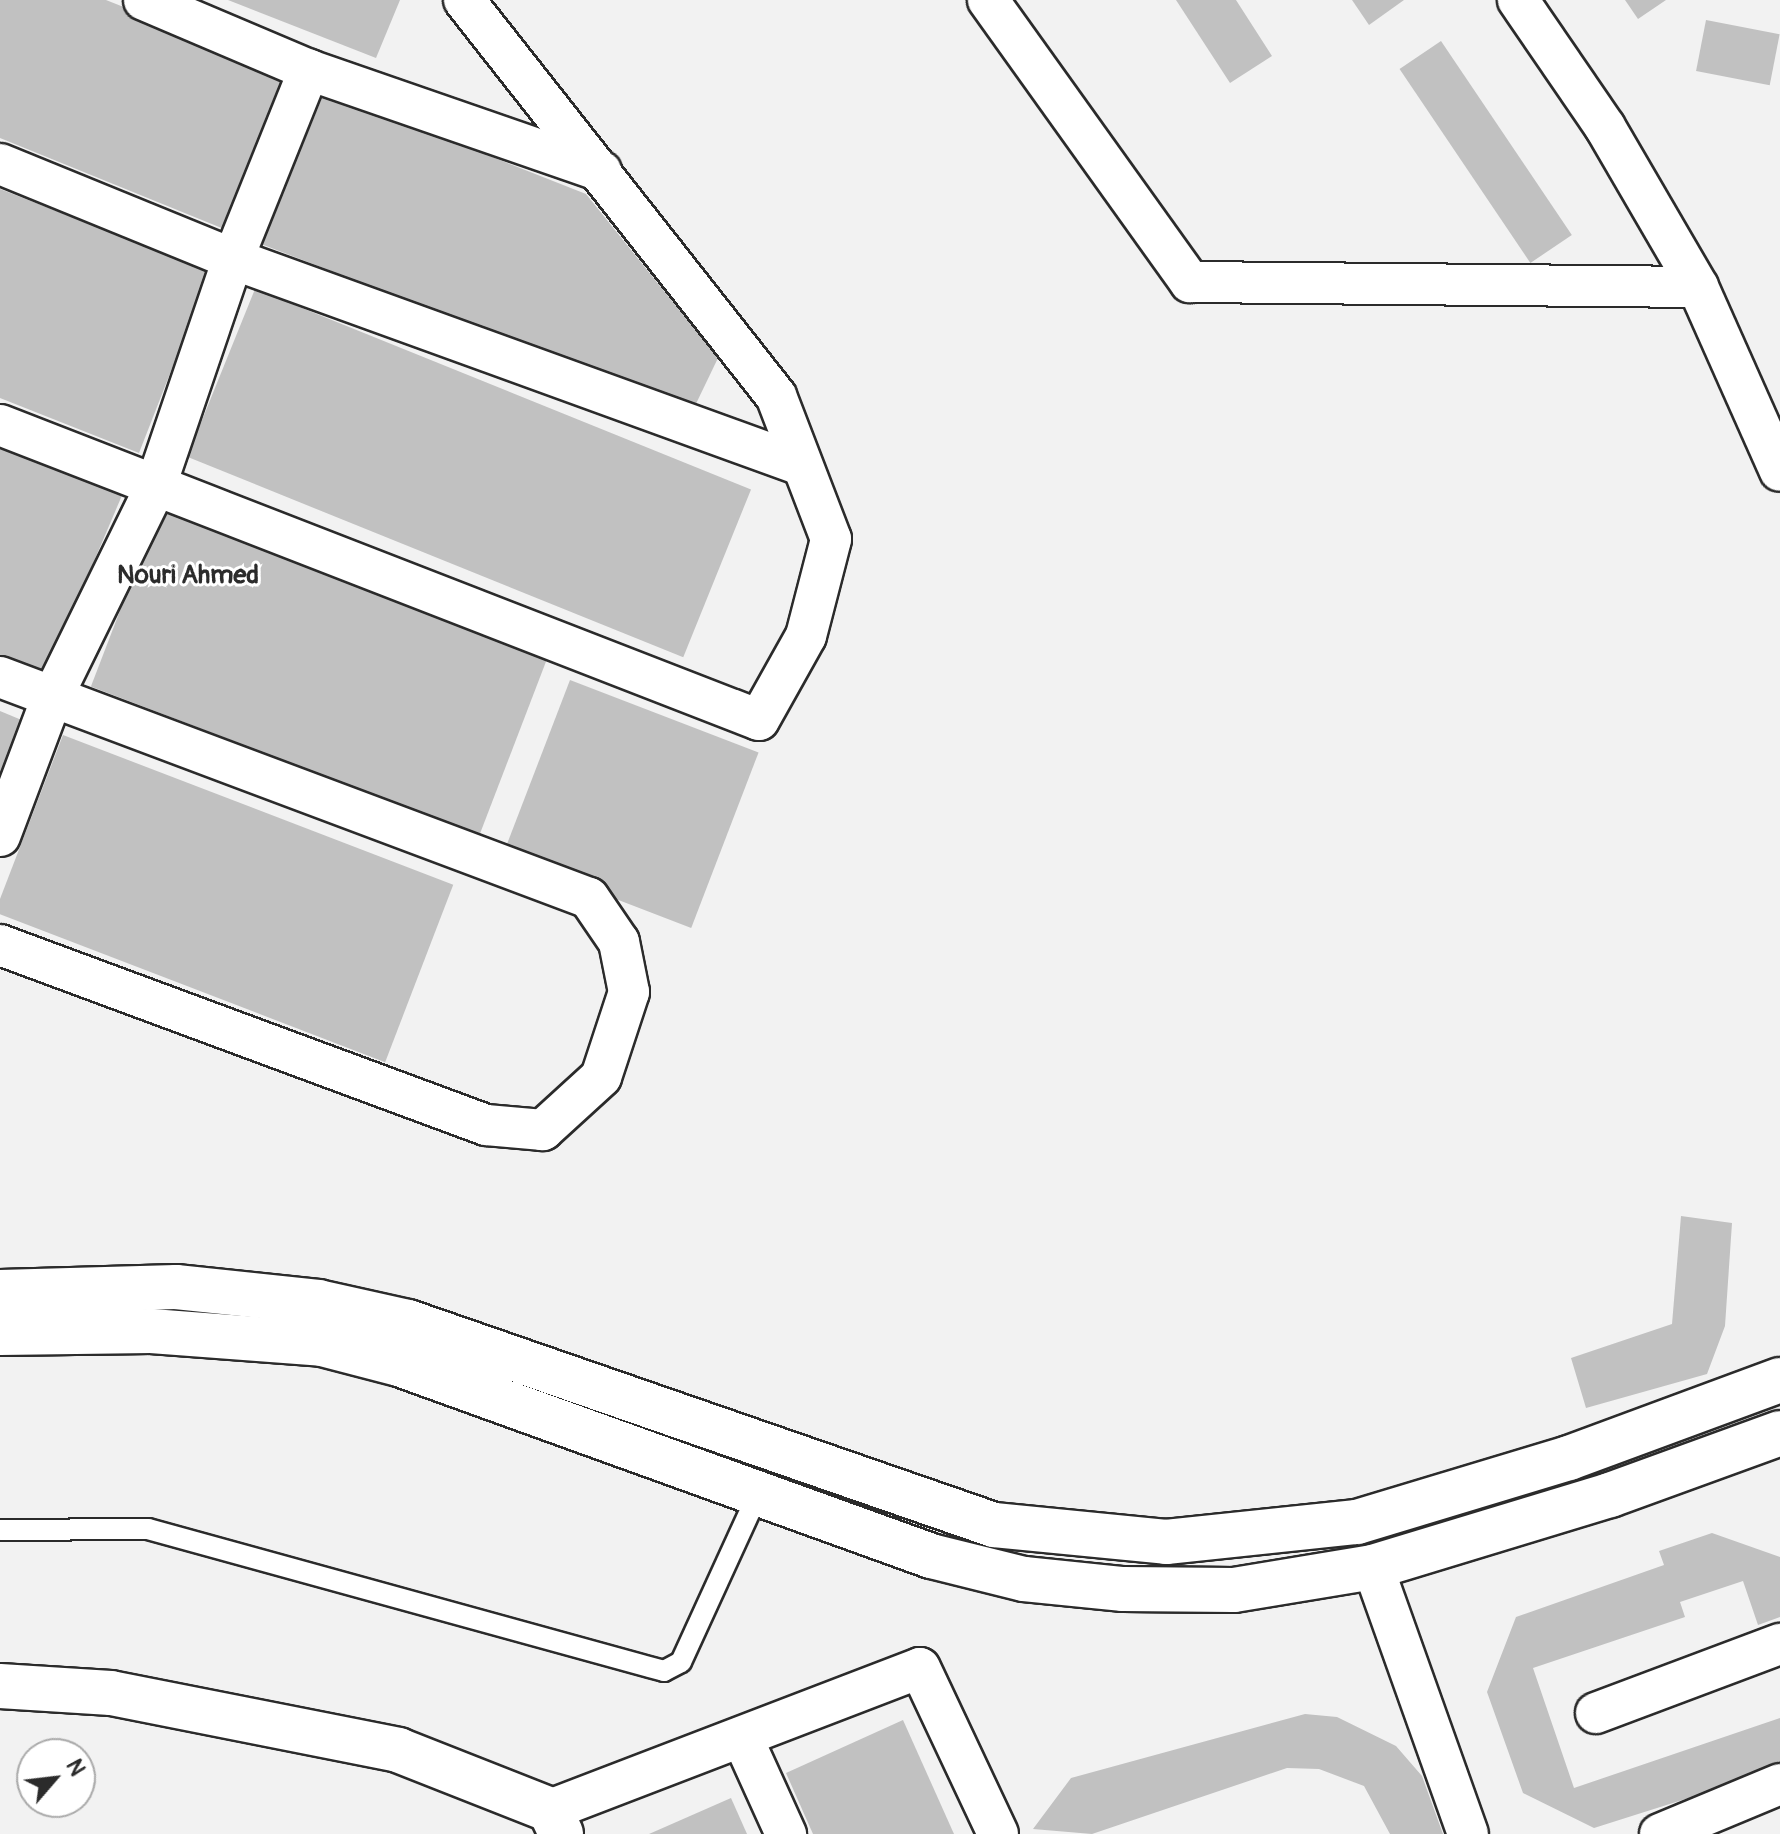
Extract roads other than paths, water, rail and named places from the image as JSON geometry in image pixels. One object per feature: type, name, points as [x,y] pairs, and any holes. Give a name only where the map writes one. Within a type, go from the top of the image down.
[{"type":"main road","points":[[0,1292],[176,1287],[318,1302],[408,1322],[994,1525],[1166,1542],[1357,1522],[1569,1458],[1780,1380]]},
{"type":"main road","points":[[0,1333],[167,1332],[322,1344],[399,1364],[757,1496],[1024,1579],[1234,1590],[1373,1567],[1610,1495],[1780,1433]]},
{"type":"main road","points":[[0,1686],[111,1693],[398,1750],[555,1822]]},
{"type":"street","points":[[144,0],[309,70],[601,171]]},
{"type":"street","points":[[0,425],[155,488],[759,720],[806,636],[831,539],[776,396],[464,0]]},
{"type":"street","points":[[988,0],[1190,282],[1698,287]]},
{"type":"street","points":[[1518,0],[1605,127],[1698,287],[1742,371],[1780,471]]},
{"type":"street","points":[[0,836],[52,698],[155,488],[233,259],[309,70]]},
{"type":"street","points":[[0,164],[233,259],[801,465]]},
{"type":"street","points":[[0,677],[589,898],[619,942],[629,992],[601,1077],[543,1130],[486,1125],[0,945]]},
{"type":"street","points":[[1373,1567],[1468,1834]]},
{"type":"street","points":[[1596,1713],[1780,1644]]},
{"type":"street","points":[[555,1822],[742,1737],[920,1668],[998,1834]]},
{"type":"street","points":[[742,1737],[786,1834]]},
{"type":"street","points":[[1660,1834],[1778,1790]]},
{"type":"lane","points":[[0,1530],[148,1529],[664,1671],[681,1662],[757,1496]]},
{"type":"district","name":"Nouri Ahmed","points":[[188,576]]}]
